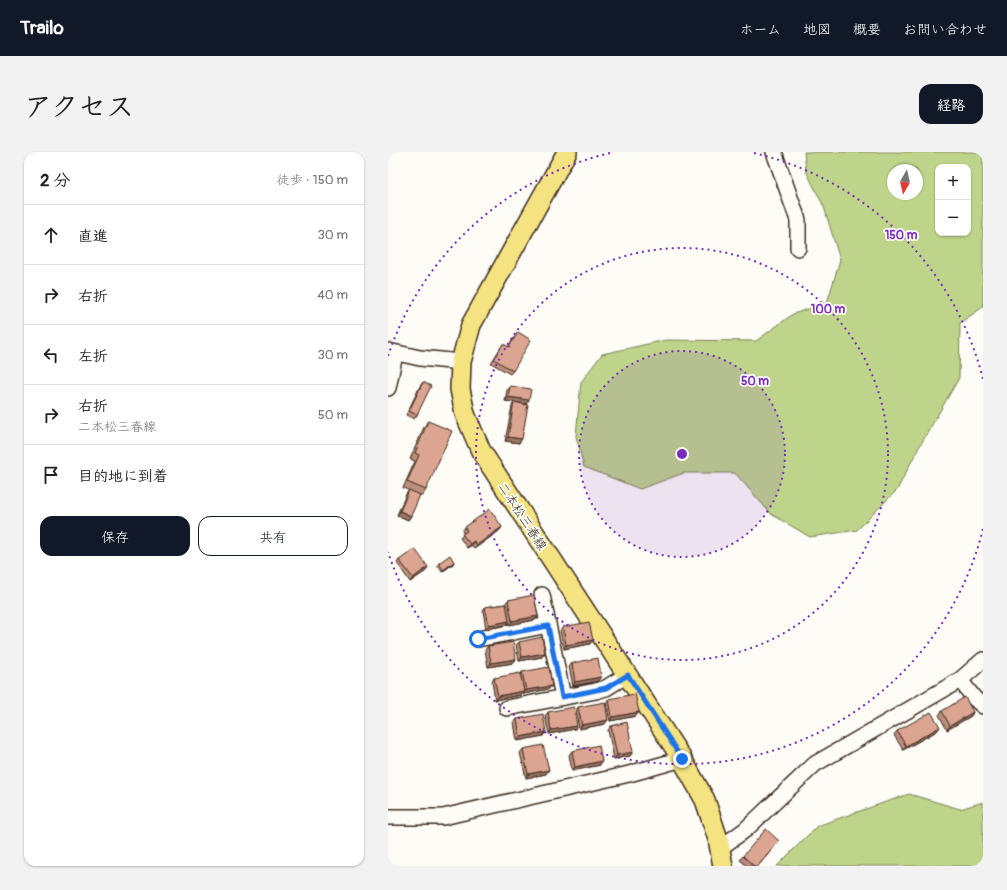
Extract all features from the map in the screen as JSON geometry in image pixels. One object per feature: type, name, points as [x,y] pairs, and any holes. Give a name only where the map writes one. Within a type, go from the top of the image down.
[{"type":"main road","name":"二本松三春線","points":[[567,152],[471,325],[461,362],[460,389],[465,414],[481,451],[682,759],[705,800],[718,839],[721,857]]},
{"type":"street","points":[[774,152],[798,220],[798,248]]},
{"type":"street","points":[[388,388],[391,352],[437,361],[461,362]]},
{"type":"street","points":[[542,595],[562,697]]},
{"type":"street","points":[[478,639],[548,626]]},
{"type":"street","points":[[721,857],[744,830],[815,764],[960,680],[983,660]]},
{"type":"street","points":[[507,708],[606,688],[628,675]]},
{"type":"street","points":[[960,680],[974,698],[983,706]]},
{"type":"street","points":[[388,817],[443,817],[629,774],[682,759]]},
{"type":"green space","points":[[804,152],[983,152],[983,307],[960,323],[959,378],[918,449],[897,490],[857,530],[810,537],[771,514],[735,473],[684,473],[640,489],[584,467],[576,436],[581,382],[602,354],[666,340],[756,341],[793,314],[827,303],[840,260],[824,207],[806,171]]},
{"type":"green space","points":[[909,794],[960,809],[983,802],[983,866],[777,866],[817,826]]},
{"type":"building","points":[[518,332],[531,340],[513,371],[494,359],[503,344],[509,347]]},
{"type":"building","points":[[423,382],[431,386],[417,415],[409,411]]},
{"type":"building","points":[[510,386],[531,389],[529,400],[508,397]]},
{"type":"building","points":[[514,402],[528,405],[522,439],[508,437]]},
{"type":"building","points":[[428,421],[452,431],[426,490],[407,482],[419,455],[415,453]]},
{"type":"building","points":[[409,490],[420,495],[411,516],[400,511]]},
{"type":"building","points":[[490,509],[502,527],[477,545],[474,541],[470,544],[462,534],[467,531],[465,527]]},
{"type":"building","points":[[415,549],[428,567],[413,578],[399,560]]},
{"type":"building","points":[[450,555],[454,562],[443,570],[439,563]]},
{"type":"building","points":[[534,595],[538,616],[512,621],[508,600]]},
{"type":"building","points":[[506,604],[509,621],[489,625],[485,607]]},
{"type":"building","points":[[589,622],[593,640],[566,645],[563,627]]},
{"type":"building","points":[[542,637],[545,653],[522,657],[519,642]]},
{"type":"building","points":[[513,642],[516,659],[491,663],[488,646]]},
{"type":"building","points":[[598,658],[601,677],[575,682],[572,663]]},
{"type":"building","points":[[549,667],[552,686],[526,690],[522,672]]},
{"type":"building","points":[[520,673],[524,691],[498,696],[494,678]]},
{"type":"building","points":[[635,694],[639,712],[612,717],[609,699]]},
{"type":"building","points":[[965,697],[973,712],[950,726],[942,711]]},
{"type":"building","points":[[605,702],[608,720],[582,725],[578,707]]},
{"type":"building","points":[[574,707],[577,726],[551,730],[548,712]]},
{"type":"building","points":[[931,712],[940,727],[906,746],[897,731]]},
{"type":"building","points":[[543,714],[546,732],[520,737],[517,719]]},
{"type":"building","points":[[627,722],[633,752],[617,755],[611,726]]},
{"type":"building","points":[[543,745],[549,770],[528,774],[523,749]]},
{"type":"building","points":[[599,745],[602,761],[575,767],[572,751]]},
{"type":"building","points":[[766,829],[779,841],[758,866],[754,866],[743,856]]},
{"type":"route","points":[[478,639],[548,626],[562,697],[606,688],[628,675],[682,759]]}]
